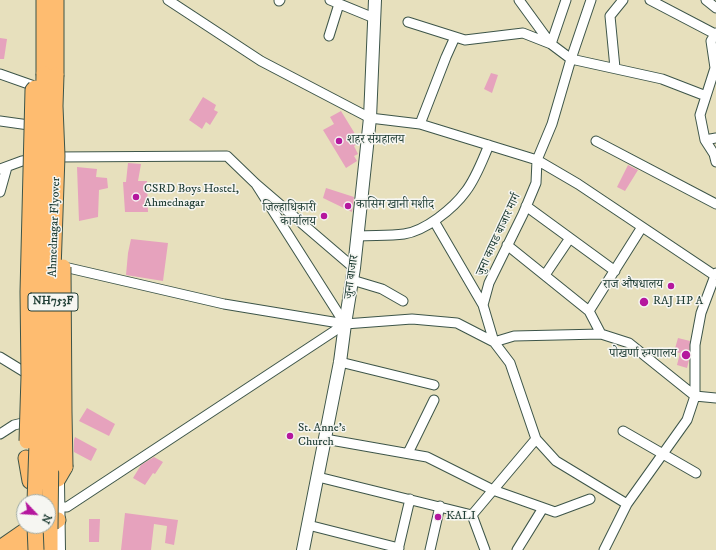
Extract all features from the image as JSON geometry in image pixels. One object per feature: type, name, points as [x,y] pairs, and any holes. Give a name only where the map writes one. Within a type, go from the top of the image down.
[{"type":"highway","name":"Ahmednagar Flyover","points":[[43,494],[57,156],[55,106],[50,74],[44,0]]},
{"type":"highway","name":"Ahmednagar Flyover","points":[[35,494],[50,74],[56,0]]},
{"type":"highway","points":[[30,481],[26,458],[29,376],[28,292],[33,90],[50,74],[65,88],[61,473]]},
{"type":"highway","points":[[0,548],[27,534]]},
{"type":"highway","points":[[16,550],[33,534]]},
{"type":"highway","name":"Ahmednagar Flyover","points":[[44,534],[50,550]]},
{"type":"street","points":[[29,494],[36,87],[39,0]]},
{"type":"street","points":[[53,494],[61,473],[60,266],[62,0]]},
{"type":"street","points":[[168,0],[261,60],[370,118],[420,124],[536,160],[578,184],[715,276],[701,313],[695,345],[695,396],[687,420],[627,504],[604,550]]},
{"type":"street","points":[[330,0],[374,18]]},
{"type":"street","name":"जुना बाजार","points":[[303,550],[340,362],[358,236],[370,118],[375,0]]},
{"type":"street","points":[[519,0],[551,44],[570,60],[615,68],[662,79],[706,96]]},
{"type":"street","points":[[551,44],[566,0]]},
{"type":"street","name":"जुना कापड बाजार मार्ग","points":[[591,0],[570,60],[552,124],[536,160],[536,183],[489,283],[484,305],[494,342],[510,363],[536,439],[556,461],[627,504]]},
{"type":"street","points":[[615,68],[610,16],[623,0]]},
{"type":"street","points":[[650,0],[716,33],[711,41],[715,68],[700,115],[705,140],[714,154],[716,162]]},
{"type":"street","points":[[706,0],[716,8]]},
{"type":"street","points":[[329,36],[339,4]]},
{"type":"street","points":[[408,22],[465,40],[523,34],[551,44]]},
{"type":"street","points":[[420,124],[455,37]]},
{"type":"street","points":[[0,74],[36,87]]},
{"type":"street","points":[[0,121],[36,126]]},
{"type":"street","points":[[705,140],[716,138]]},
{"type":"street","points":[[596,141],[716,204]]},
{"type":"street","points":[[358,236],[405,234],[434,221],[465,192],[475,177],[489,145]]},
{"type":"street","points":[[0,192],[4,168],[22,161],[61,156],[227,156],[353,274],[403,301]]},
{"type":"street","points":[[256,184],[345,324]]},
{"type":"street","points":[[526,206],[615,271]]},
{"type":"street","points":[[434,221],[484,305]]},
{"type":"street","points":[[589,311],[642,227]]},
{"type":"street","points":[[545,275],[570,238]]},
{"type":"street","points":[[507,245],[589,311],[601,334]]},
{"type":"street","points":[[60,266],[224,304],[345,324],[412,319],[457,323],[494,342],[514,336],[601,334],[629,343],[695,396],[716,398]]},
{"type":"street","points":[[56,517],[345,324]]},
{"type":"street","points":[[0,358],[31,376]]},
{"type":"street","points":[[340,362],[434,385]]},
{"type":"street","points":[[408,453],[434,400]]},
{"type":"street","points":[[0,434],[14,425],[31,420]]},
{"type":"street","points":[[623,431],[696,473]]},
{"type":"street","points":[[472,514],[536,439]]},
{"type":"street","points":[[325,440],[428,457],[493,490],[555,512],[590,499]]},
{"type":"street","points":[[318,476],[472,514]]},
{"type":"street","points":[[308,525],[398,549],[410,499]]},
{"type":"street","points":[[430,550],[440,506]]},
{"type":"street","points":[[517,550],[543,508]]},
{"type":"street","points":[[472,514],[485,550]]},
{"type":"street","points":[[46,534],[59,550]]},
{"type":"building","points":[[0,38],[7,39],[4,59],[0,59]]},
{"type":"building","points":[[491,73],[498,75],[492,93],[484,89]]},
{"type":"building","points":[[203,97],[216,105],[214,110],[218,112],[210,125],[206,122],[202,129],[189,120]]},
{"type":"building","points":[[341,111],[360,142],[354,146],[358,154],[354,156],[357,161],[346,168],[323,130],[334,124],[330,117]]},
{"type":"building","name":"CSRD Boys Hostel, Ahmednagar","points":[[128,163],[141,164],[138,181],[147,181],[148,212],[125,212],[123,182],[126,182]]},
{"type":"building","points":[[628,165],[638,170],[625,191],[617,187]]},
{"type":"building","points":[[77,167],[97,169],[96,177],[107,178],[108,188],[99,190],[98,217],[79,221]]},
{"type":"building","name":"कासिम खानी मशीद","points":[[326,188],[354,197],[352,212],[323,198]]},
{"type":"building","points":[[131,239],[168,243],[163,281],[126,275]]},
{"type":"building","points":[[678,338],[690,341],[687,368],[677,365],[680,353],[674,352]]},
{"type":"building","points":[[87,408],[115,424],[109,436],[79,421]]},
{"type":"building","points":[[75,437],[97,449],[91,461],[74,452]]},
{"type":"building","points":[[154,457],[163,462],[145,485],[133,478],[141,465]]},
{"type":"building","points":[[125,513],[178,520],[174,545],[165,543],[167,526],[154,524],[151,550],[121,550]]},
{"type":"building","points":[[89,519],[100,519],[99,542],[89,542]]},
{"type":"place","name":"शहर संग्रहालय","points":[[339,141]]},
{"type":"place","name":"CSRD Boys Hostel, Ahmednagar","points":[[136,197]]},
{"type":"place","name":"कासिम खानी मशीद","points":[[348,206]]},
{"type":"place","name":"जिल्हाधिकारी कार्यालय","points":[[324,216]]},
{"type":"place","name":"राज औषधालय","points":[[671,286]]},
{"type":"place","name":"RAJ HP A","points":[[644,302]]},
{"type":"place","name":"पोखर्णा रुग्णालय","points":[[686,355]]},
{"type":"place","name":"St. Anne's Church","points":[[290,436]]},
{"type":"place","name":"KALI","points":[[438,517]]}]
